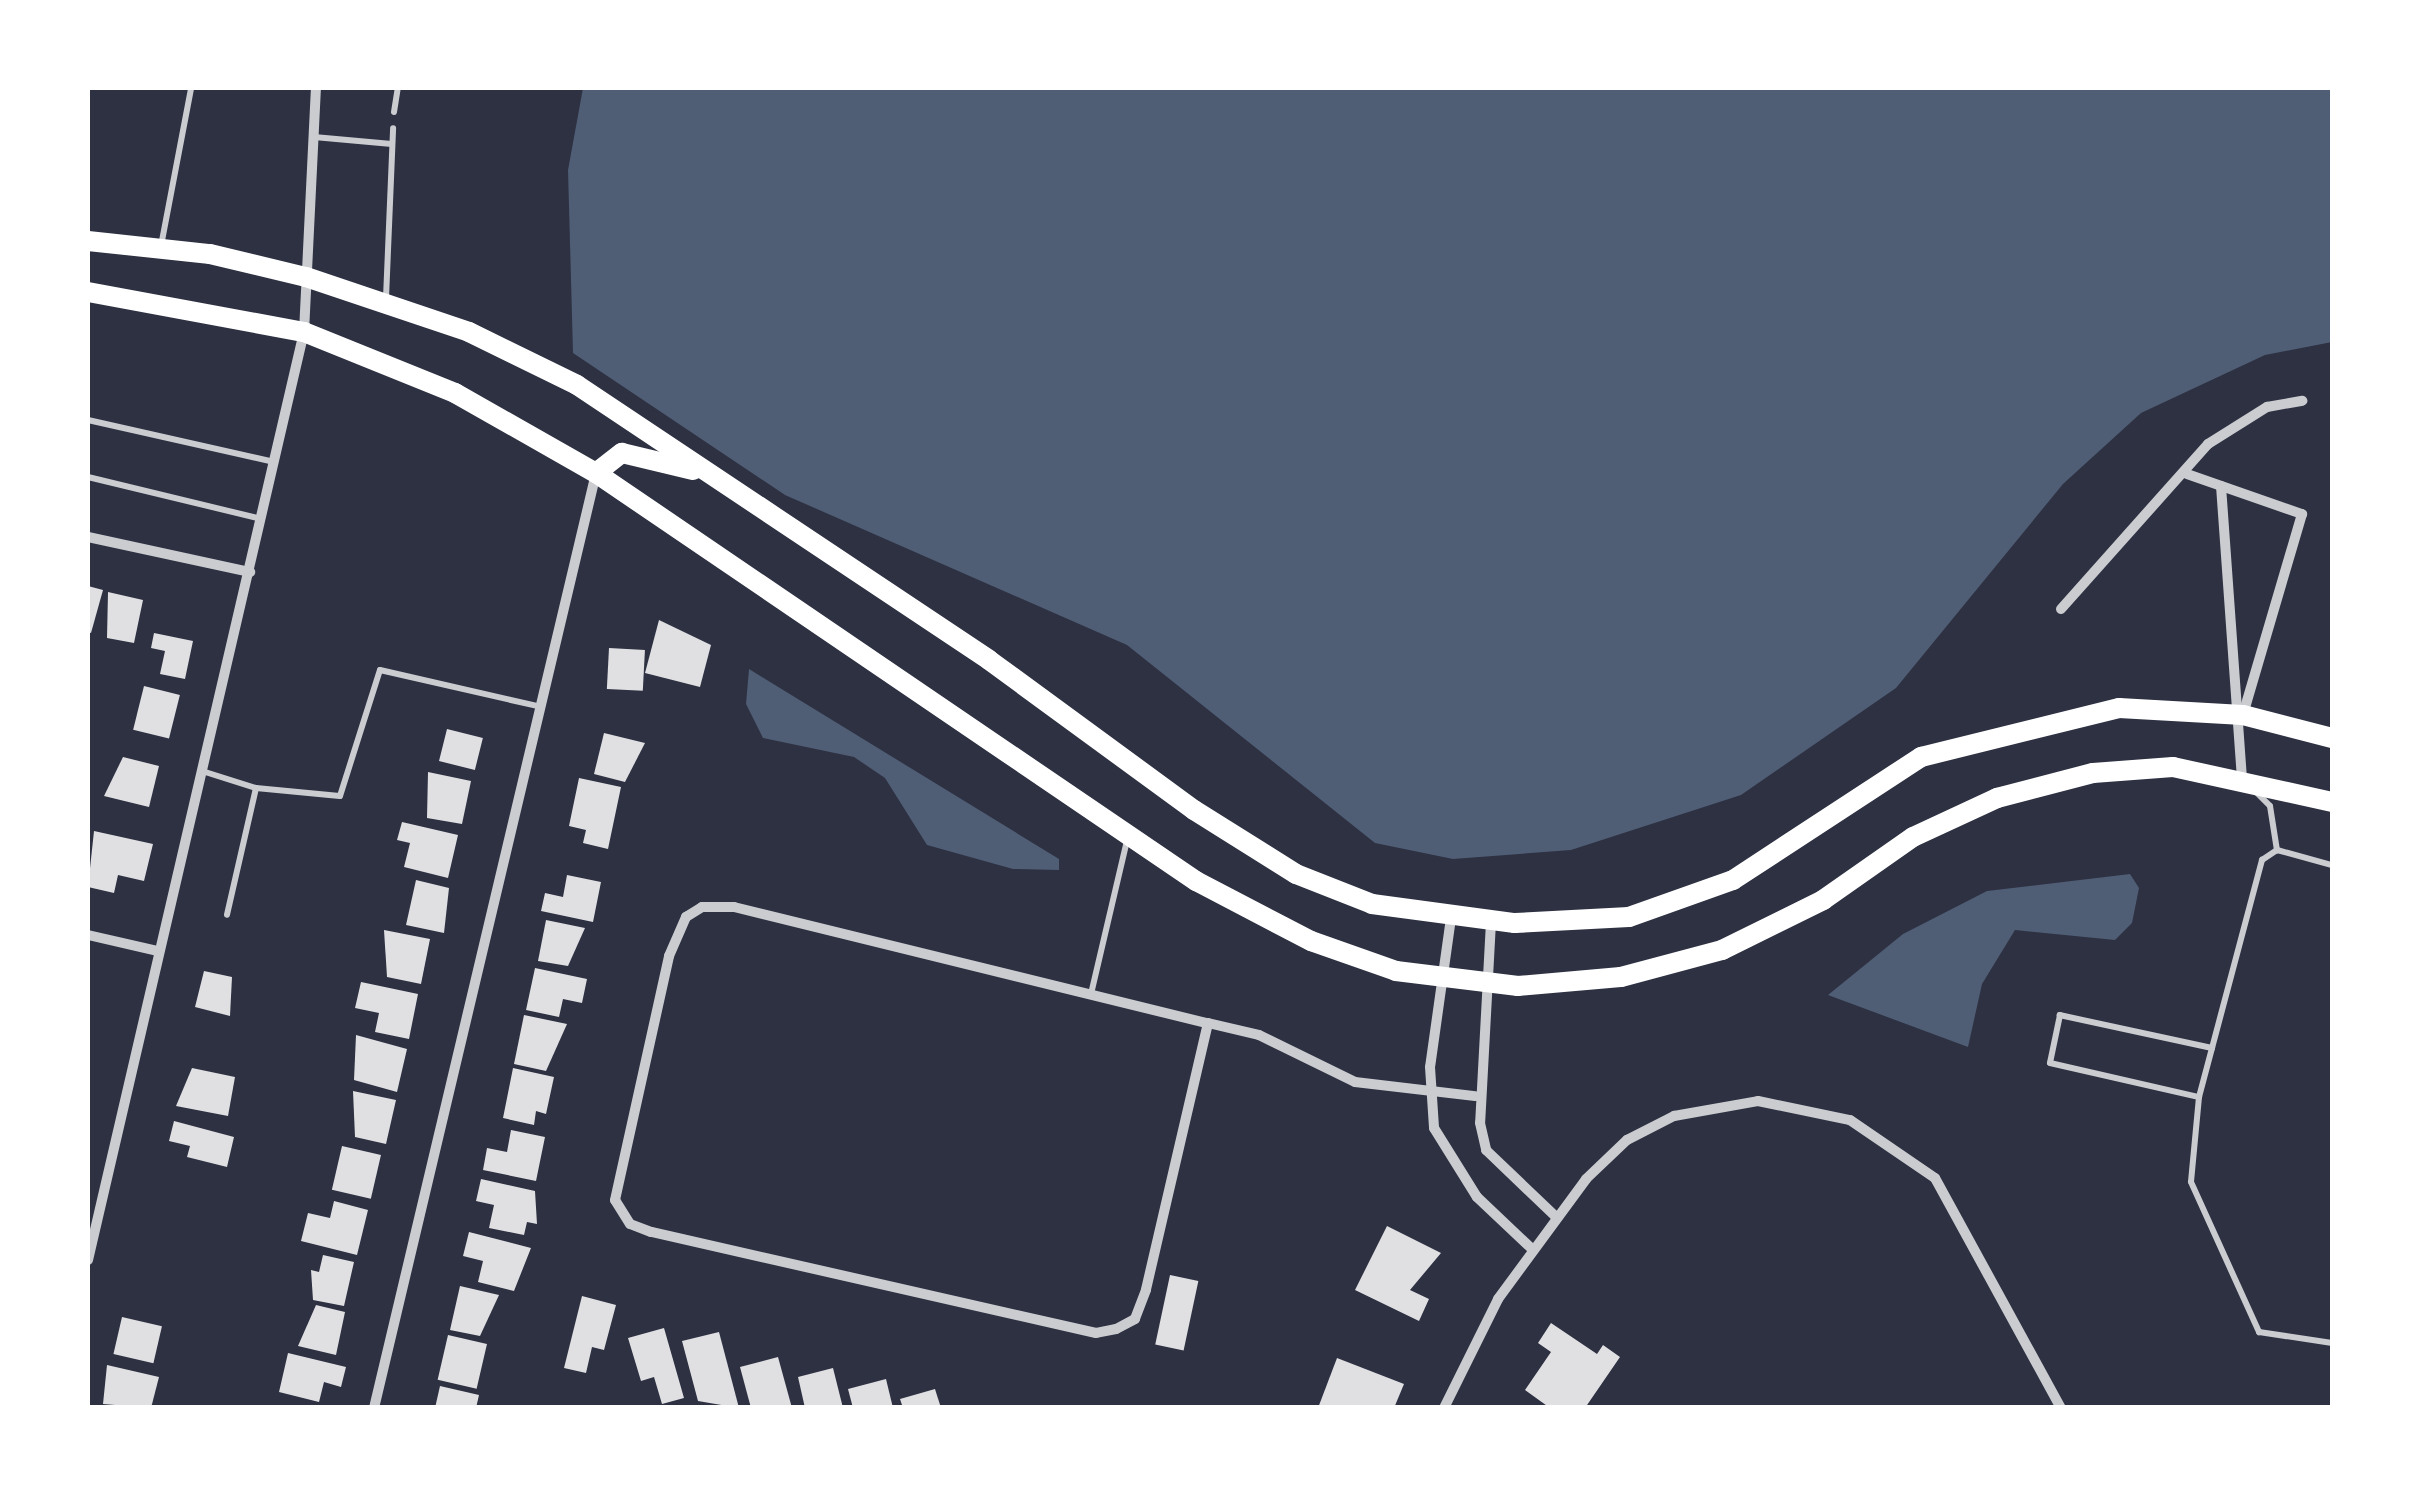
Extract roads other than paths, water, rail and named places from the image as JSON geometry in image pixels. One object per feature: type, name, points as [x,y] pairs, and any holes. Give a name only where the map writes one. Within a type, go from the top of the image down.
[{"type":"main road","points":[[88,241],[160,247],[306,277],[386,304],[577,385],[746,492],[1296,874],[1372,904],[1491,922],[1629,917],[1734,880],[1921,757],[2022,725],[2119,708],[2243,714],[2332,738]]},
{"type":"main road","points":[[88,292],[304,332],[456,393],[596,473],[1128,834],[1312,942],[1443,976],[1484,982],[1621,977],[1722,950],[1997,798],[2110,772],[2173,767],[2242,778],[2332,802]]},
{"type":"main road","points":[[596,473],[622,453],[664,458],[746,492]]},
{"type":"street","points":[[88,1260],[304,332],[316,88]]},
{"type":"street","points":[[2061,609],[2136,519],[2234,425],[2302,401]]},
{"type":"street","points":[[374,1408],[537,706],[596,473]]},
{"type":"street","points":[[2187,474],[2302,514],[2243,714]]},
{"type":"street","points":[[2221,486],[2228,638],[2243,714],[2242,778]]},
{"type":"street","points":[[88,537],[250,572]]},
{"type":"street","points":[[1208,1023],[1146,1290],[1135,1319],[1116,1328],[1096,1332],[651,1232],[630,1224],[615,1200],[668,956],[686,917],[702,907],[1208,1023],[1290,1048],[1355,1082],[1431,1096],[1475,1096]]},
{"type":"street","points":[[1451,918],[1431,1096],[1434,1128],[1478,1198],[1532,1249]]},
{"type":"street","points":[[1491,922],[1475,1096],[1486,1150],[1555,1216]]},
{"type":"street","points":[[88,935],[158,951]]},
{"type":"street","points":[[1444,1408],[1532,1249],[1555,1216],[1627,1140],[1674,1116],[1758,1102],[1850,1120],[1893,1143],[1948,1196],[2062,1408]]},
{"type":"lane","points":[[160,247],[191,88]]},
{"type":"lane","points":[[394,112],[398,88]]},
{"type":"lane","points":[[386,304],[393,128]]},
{"type":"lane","points":[[313,137],[392,144]]},
{"type":"lane","points":[[88,420],[276,462]]},
{"type":"lane","points":[[88,477],[262,519]]},
{"type":"lane","points":[[200,771],[256,788],[340,796],[380,670],[537,706]]},
{"type":"lane","points":[[2242,778],[2270,806],[2277,850]]},
{"type":"lane","points":[[226,915],[256,788]]},
{"type":"lane","points":[[1091,994],[1128,834]]},
{"type":"lane","points":[[2332,864],[2277,850],[2262,860],[2199,1097],[2190,1182],[2259,1332],[2332,1343]]},
{"type":"lane","points":[[2199,1097],[2050,1064],[2060,1015],[2212,1048]]},
{"type":"water","points":[[583,88],[2332,88],[2332,342],[2265,355],[2141,413],[2063,484],[1896,688],[1741,795],[1571,850],[1453,859],[1375,843],[1127,645],[785,495],[573,353],[568,170]]},
{"type":"water","points":[[749,669],[1059,859],[1059,870],[1013,869],[927,845],[885,778],[854,757],[763,738],[746,704]]},
{"type":"water","points":[[2130,874],[2139,888],[2132,923],[2115,940],[2015,930],[1982,984],[1968,1047],[1828,995],[1903,934],[1987,891]]}]
